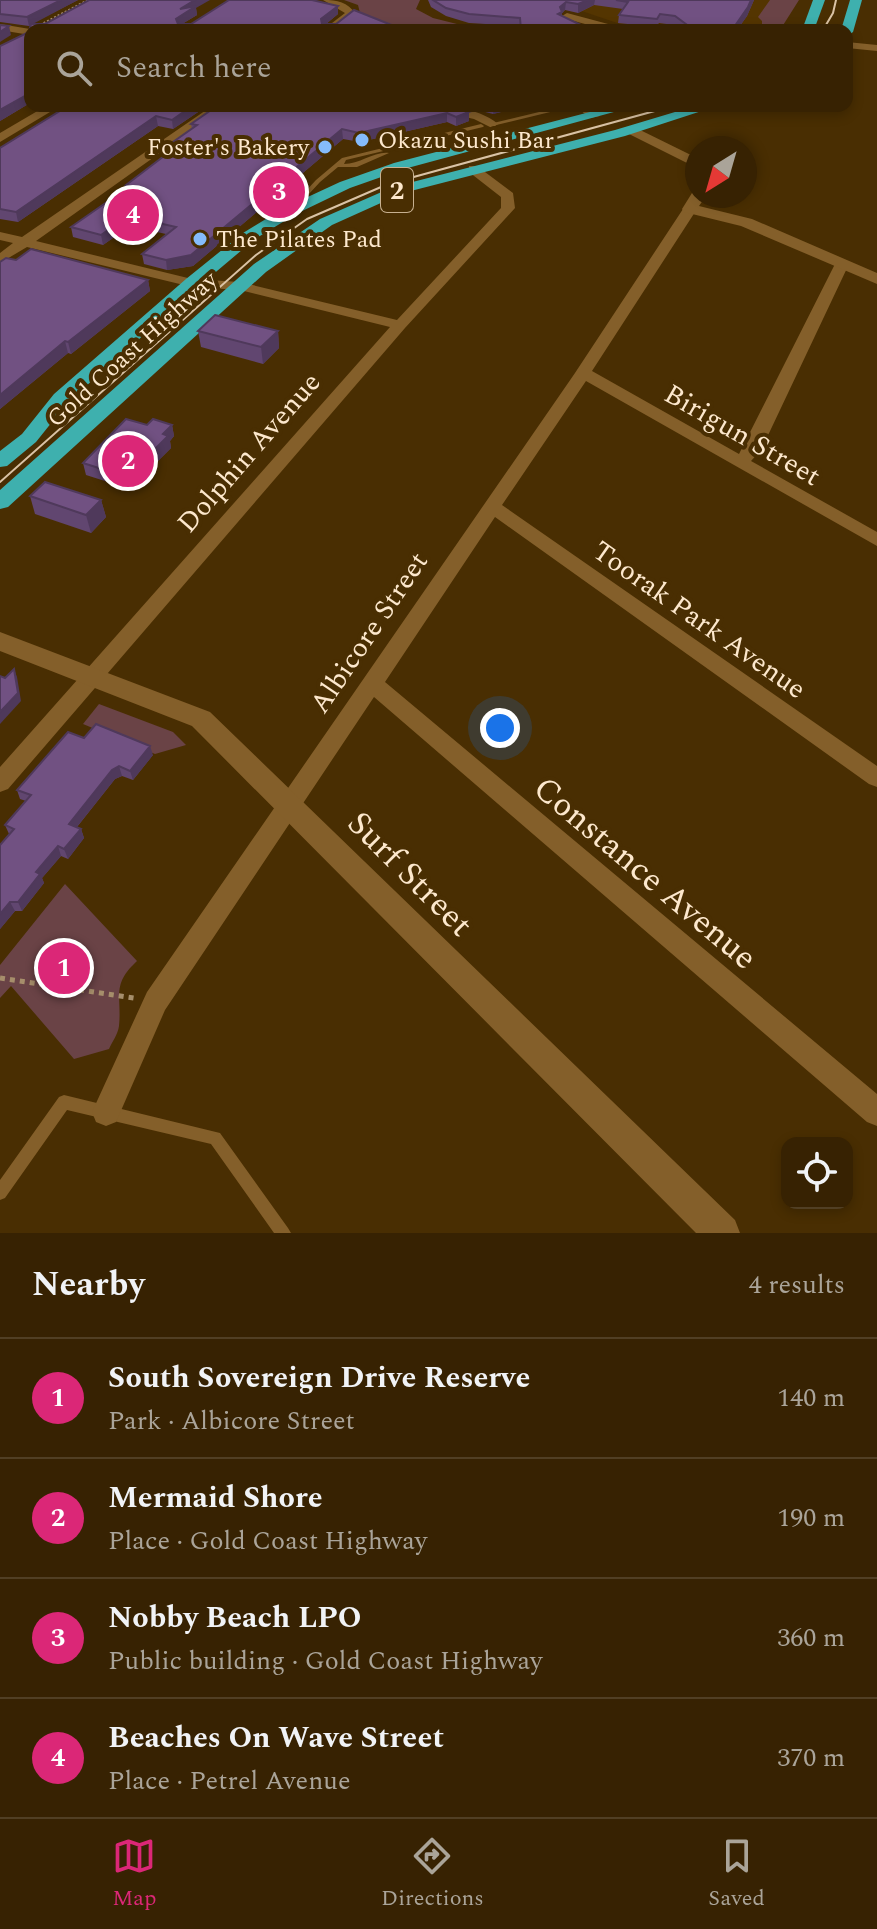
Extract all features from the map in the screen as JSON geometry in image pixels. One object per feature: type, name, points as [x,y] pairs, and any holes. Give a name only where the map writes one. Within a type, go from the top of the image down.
[{"type":"highway","points":[[810,24],[819,0]]},
{"type":"highway","points":[[849,24],[856,0]]},
{"type":"highway","name":"Gold Coast Highway","points":[[0,461],[29,438],[61,398],[192,283],[249,236],[290,211],[345,185],[399,166],[594,112]]},
{"type":"highway","points":[[611,112],[626,132]]},
{"type":"highway","name":"Gold Coast Highway","points":[[0,502],[240,286],[287,247],[353,207],[398,190],[626,132],[691,112]]},
{"type":"street","points":[[328,0],[345,7],[351,14],[337,24]]},
{"type":"street","points":[[567,16],[597,24]]},
{"type":"street","points":[[0,27],[24,28]]},
{"type":"street","points":[[13,42],[24,35]]},
{"type":"street","points":[[853,46],[877,48]]},
{"type":"street","points":[[0,138],[44,112]]},
{"type":"street","points":[[0,259],[211,112]]},
{"type":"street","points":[[454,112],[487,125]]},
{"type":"street","points":[[626,132],[685,158]]},
{"type":"street","name":"Dolphin Avenue","points":[[0,783],[400,325],[508,208],[508,196],[473,169]]},
{"type":"street","name":"Albicore Street","points":[[106,1112],[156,1001],[583,373],[690,208]]},
{"type":"street","points":[[712,208],[877,279]]},
{"type":"street","points":[[0,236],[192,283],[240,286],[400,325]]},
{"type":"street","points":[[740,463],[752,450],[842,264]]},
{"type":"street","name":"Birigun Street","points":[[583,373],[877,540]]},
{"type":"street","name":"Toorak Park Avenue","points":[[491,506],[877,778]]},
{"type":"street","name":"Surf Street","points":[[0,641],[201,719],[722,1233]]},
{"type":"street","name":"Constance Avenue","points":[[372,683],[877,1112]]},
{"type":"lane","name":"Gold Coast Highway","points":[[487,125],[534,112]]},
{"type":"lane","name":"Gold Coast Highway","points":[[290,211],[340,161],[342,166],[353,167],[390,151],[545,112]]},
{"type":"lane","points":[[0,1193],[64,1102],[215,1138],[283,1233]]},
{"type":"path","points":[[43,24],[85,0]]},
{"type":"path","points":[[43,24],[85,0]]},
{"type":"path","points":[[0,978],[156,1001]]},
{"type":"shaded area","points":[[344,0],[420,0],[416,9],[433,18],[457,24],[380,24],[361,17],[358,5]]},
{"type":"shaded area","points":[[549,0],[785,0],[771,24],[620,24]]},
{"type":"shaded area","points":[[770,0],[799,0],[784,24],[762,24],[758,17]]},
{"type":"shaded area","points":[[99,704],[173,732],[186,745],[155,754],[83,724]]},
{"type":"shaded area","points":[[65,884],[137,961],[121,984],[119,1026],[109,1049],[74,1059],[11,986],[0,998],[0,965]]},
{"type":"building","points":[[0,0],[61,0],[27,17],[0,14]]},
{"type":"building","points":[[89,0],[195,0],[180,9],[196,6],[176,19],[178,24],[45,24]]},
{"type":"building","points":[[229,0],[312,0],[338,6],[321,19],[322,24],[191,24]]},
{"type":"building","points":[[433,0],[588,0],[578,4],[566,2],[560,7],[562,12],[558,14],[579,24],[520,24],[520,18],[469,14],[446,8]]},
{"type":"building","points":[[616,0],[751,0],[736,24],[686,24],[675,16],[660,14],[657,19],[619,15],[628,2]]},
{"type":"building","points":[[354,10],[389,24],[336,24]]},
{"type":"building","points":[[24,34],[24,96],[0,110],[0,46]]},
{"type":"building","points":[[58,112],[183,112],[172,120],[156,116],[16,212],[0,209],[0,148]]},
{"type":"building","points":[[208,112],[469,112],[456,117],[447,113],[359,133],[342,129],[191,255],[166,260],[142,254],[176,227],[128,216],[101,235],[71,227],[130,186],[126,185],[168,153],[163,149],[197,125],[191,124]]},
{"type":"building","points":[[31,249],[148,280],[68,342],[65,341],[0,395],[0,262],[6,258],[16,260]]},
{"type":"building","points":[[215,315],[278,331],[261,347],[198,331]]},
{"type":"building","points":[[126,419],[147,425],[153,419],[172,425],[163,434],[168,436],[127,477],[83,463]]},
{"type":"building","points":[[45,482],[101,500],[86,515],[30,496]]},
{"type":"building","points":[[14,669],[18,693],[0,712],[0,676],[5,678]]},
{"type":"building","points":[[96,724],[150,746],[130,771],[119,766],[112,770],[69,824],[81,829],[64,849],[58,846],[36,872],[40,874],[18,902],[10,902],[0,914],[0,845],[14,829],[5,825],[31,795],[17,790],[68,732],[84,738]]},
{"type":"tram line","points":[[827,24],[836,0]]},
{"type":"tram line","points":[[0,482],[256,255],[307,219],[388,184],[651,112]]},
{"type":"place","name":"Okazu Sushi Bar","points":[[362,140]]},
{"type":"place","name":"Foster's Bakery","points":[[325,147]]},
{"type":"place","name":"Nobby Beach LPO","points":[[279,192]]},
{"type":"place","name":"Beaches On Wave Street","points":[[133,215]]},
{"type":"place","name":"The Pilates Pad","points":[[200,239]]},
{"type":"place","name":"Mermaid Shore","points":[[128,461]]},
{"type":"place","name":"South Sovereign Drive Reserve","points":[[64,968]]}]
